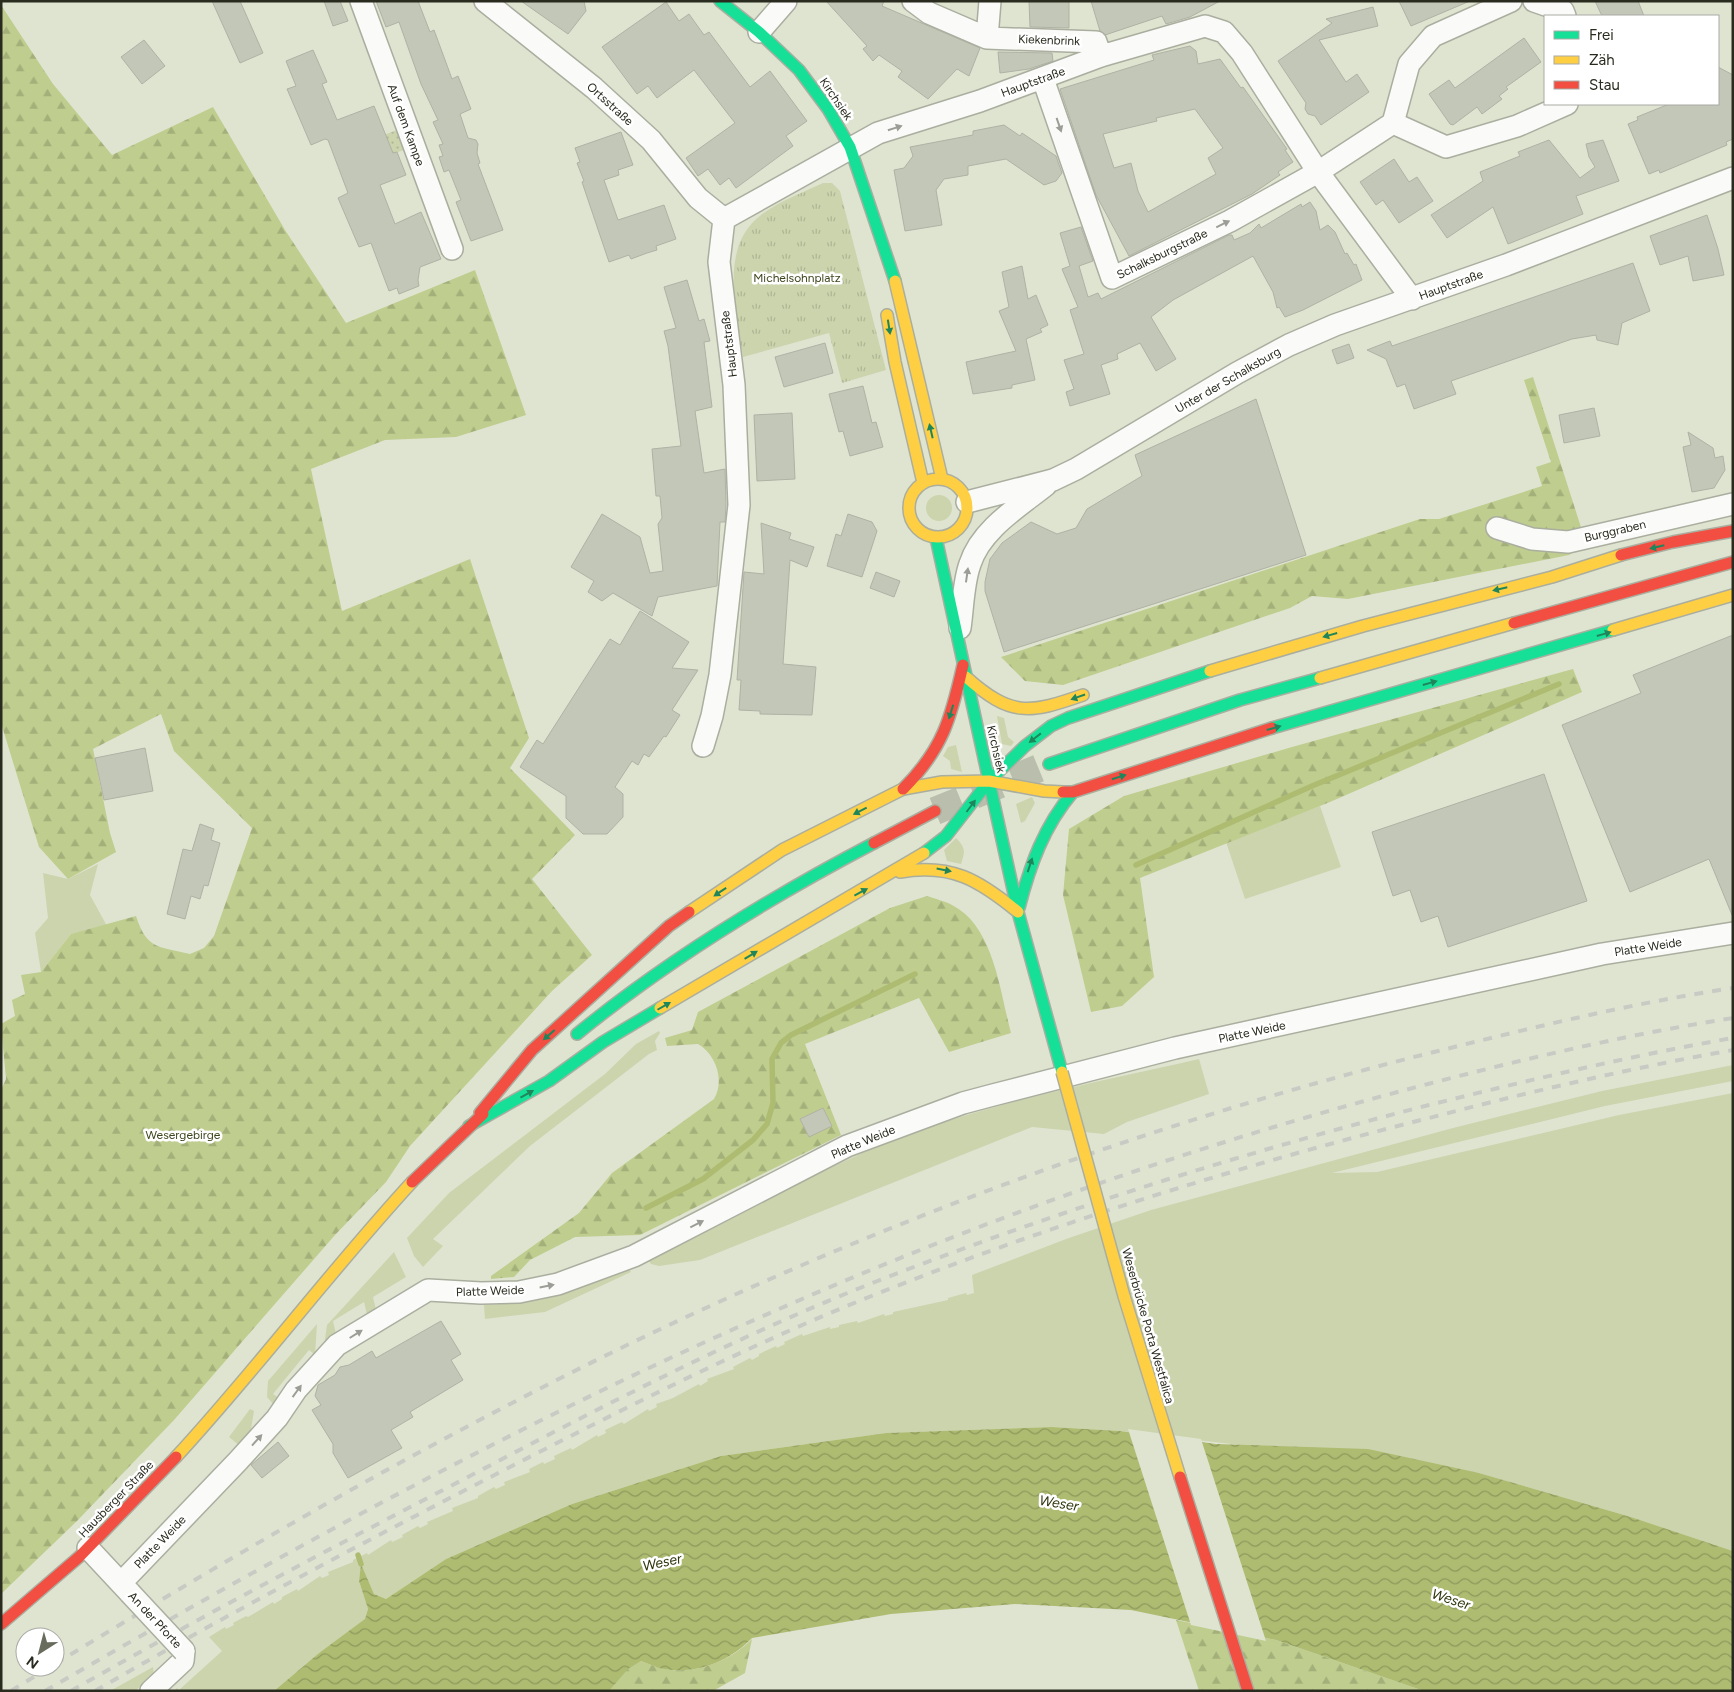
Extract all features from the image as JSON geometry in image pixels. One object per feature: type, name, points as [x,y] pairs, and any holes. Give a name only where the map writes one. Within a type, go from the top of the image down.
[{"type":"main road","name":"Kirchsiek","points":[[720,1],[759,32],[799,70],[828,110],[850,147],[900,297],[942,479]]},
{"type":"main road","name":"Kirchsiek","points":[[882,244],[885,296],[895,362],[923,483]]},
{"type":"main road","points":[[942,479],[958,486],[967,502],[968,511],[960,528],[954,534],[936,538],[918,530],[909,513],[911,496],[923,483],[942,479]]},
{"type":"main road","points":[[470,1126],[549,1081],[611,1037],[931,850],[946,836],[989,781],[1025,746],[1051,726],[1068,718],[1177,680],[1461,598],[1545,579],[1617,556],[1733,531]]},
{"type":"main road","name":"Kirchsiek","points":[[936,538],[1018,912],[1033,966]]},
{"type":"main road","points":[[1049,764],[1240,700],[1733,562]]},
{"type":"main road","points":[[903,789],[942,782],[989,781],[1044,791],[1073,792],[1222,742],[1733,595]]},
{"type":"main road","points":[[470,1126],[532,1050],[669,926],[782,850],[903,789],[920,773],[941,743],[963,665]]},
{"type":"main road","points":[[966,678],[992,699],[1012,709],[1024,711],[1056,705],[1093,692]]},
{"type":"main road","points":[[1140,681],[1177,680]]},
{"type":"main road","points":[[896,872],[936,868],[964,875],[999,896],[1018,912],[1024,885],[1040,838],[1056,812],[1073,792]]},
{"type":"main road","points":[[571,1039],[600,1015],[690,950],[763,904],[849,855],[935,811]]},
{"type":"main road","name":"Weserbrücke Porta Westfalica","points":[[1033,966],[1126,1305],[1220,1608],[1248,1691]]},
{"type":"main road","points":[[470,1126],[520,1083]]},
{"type":"main road","name":"Hausberger Straße","points":[[1,1624],[88,1548],[241,1384],[342,1258],[426,1166],[470,1126]]},
{"type":"street","name":"Auf dem Kampe","points":[[361,1],[452,249]]},
{"type":"street","name":"Ortsstraße","points":[[484,1],[594,88],[651,140],[698,198],[724,219]]},
{"type":"street","points":[[759,32],[786,1]]},
{"type":"street","name":"Kiekenbrink","points":[[913,1],[928,13],[987,38],[1096,42],[1100,56]]},
{"type":"street","points":[[987,38],[990,1]]},
{"type":"street","points":[[1318,172],[1393,123],[1409,64],[1433,36],[1511,1]]},
{"type":"street","points":[[1534,1],[1563,11],[1565,15]]},
{"type":"street","name":"Hauptstraße","points":[[703,746],[712,716],[720,675],[739,505],[734,385],[719,262],[724,219],[850,147],[878,133],[1043,79],[1100,56],[1205,26],[1224,32],[1242,54],[1318,172],[1412,299],[1733,178]]},
{"type":"street","name":"Schalksburgstraße","points":[[1043,79],[1112,278],[1230,220],[1318,172]]},
{"type":"street","points":[[1393,123],[1446,147],[1517,126],[1565,105]]},
{"type":"street","name":"Unter der Schalksburg","points":[[967,502],[1053,480],[1076,469],[1237,373],[1289,346],[1335,325],[1412,299]]},
{"type":"street","name":"Unter der Schalksburg","points":[[958,641],[969,565],[980,543],[1000,523],[1053,480]]},
{"type":"street","name":"Burggraben","points":[[1497,528],[1532,539],[1568,542],[1733,504]]},
{"type":"street","name":"Platte Weide","points":[[126,1588],[277,1418],[296,1390],[337,1345],[428,1290],[481,1293],[519,1292],[558,1284],[634,1256],[847,1146],[963,1104],[1175,1048],[1602,954],[1733,933]]},
{"type":"street","name":"An der Pforte","points":[[88,1548],[184,1651],[183,1661],[151,1691]]},
{"type":"green space","name":"Wesergebirge","points":[[1,5],[53,84],[112,155],[213,107],[285,230],[346,323],[475,270],[526,415],[456,437],[385,440],[311,469],[342,611],[470,559],[529,738],[510,768],[575,835],[532,879],[592,955],[552,991],[410,1146],[386,1182],[335,1235],[174,1420],[77,1521],[1,1594],[1,1090],[6,1079],[1,1024],[15,1016],[12,1000],[25,994],[21,975],[41,972],[71,934],[136,916],[145,935],[155,945],[190,954],[204,948],[214,936],[252,828],[174,751],[161,714],[93,749],[110,833],[116,852],[68,879],[39,847],[1,723]]},
{"type":"green space","points":[[397,130],[404,150],[392,154],[381,136]]},
{"type":"green space","name":"Michelsohnplatz","points":[[823,183],[832,183],[840,191],[886,370],[842,383],[829,333],[743,357],[735,301],[735,262],[739,244],[748,228],[761,215],[775,206]]},
{"type":"green space","points":[[1533,377],[1586,543],[1569,555],[1348,599],[1312,596],[1290,608],[1063,685],[1025,681],[1001,657],[1420,519],[1439,519],[1542,486],[1536,467],[1551,462],[1524,380]]},
{"type":"green space","points":[[939,495],[948,499],[952,508],[948,517],[939,521],[930,517],[926,508],[930,499]]},
{"type":"green space","points":[[1573,669],[1582,692],[1330,802],[1140,878],[1154,977],[1122,1006],[1091,1012],[1063,895],[1069,829],[1124,796]]},
{"type":"green space","points":[[997,716],[1004,718],[1008,737],[1014,742],[1011,746],[1002,744]]},
{"type":"green space","points":[[956,745],[962,772],[951,769],[950,761],[943,756],[948,747]]},
{"type":"green space","points":[[1032,797],[1035,803],[1025,821],[1021,823],[1016,804]]},
{"type":"green space","points":[[1320,806],[1341,867],[1245,899],[1226,842]]},
{"type":"green space","points":[[956,838],[964,850],[961,864],[947,861],[944,850]]},
{"type":"green space","points":[[98,864],[90,895],[107,926],[71,934],[41,972],[35,933],[48,918],[43,873],[68,879]]},
{"type":"green space","points":[[927,896],[952,905],[966,915],[977,928],[993,961],[1011,1033],[949,1052],[919,998],[805,1044],[841,1135],[640,1235],[575,1237],[530,1260],[514,1277],[491,1279],[491,1276],[579,1213],[612,1173],[714,1099],[719,1084],[719,1076],[710,1054],[698,1044],[667,1046],[665,1038],[692,1030],[698,1012],[890,908]]},
{"type":"green space","points":[[659,1031],[660,1033],[655,1041],[657,1050],[649,1054],[530,1146],[433,1239],[443,1246],[423,1267],[414,1256],[407,1238],[449,1193],[605,1074],[636,1044]]},
{"type":"green space","points":[[1199,1059],[1209,1094],[1127,1122],[1104,1134],[1032,1127],[700,1260],[659,1266],[651,1264],[648,1260],[711,1230],[804,1181],[899,1138],[973,1113],[1010,1103]]},
{"type":"green space","points":[[1733,1065],[1733,1081],[1605,1106],[1332,1173],[1377,1172],[1619,1115],[1733,1093],[1733,1551],[1631,1517],[1479,1473],[1120,1431],[1052,1427],[886,1433],[721,1456],[572,1504],[446,1559],[386,1599],[374,1594],[361,1565],[359,1581],[368,1609],[365,1620],[319,1653],[274,1691],[174,1691],[177,1688],[179,1690],[222,1651],[209,1637],[225,1627],[226,1629],[234,1625],[233,1623],[246,1616],[248,1617],[273,1602],[274,1604],[282,1599],[282,1597],[297,1589],[298,1591],[320,1576],[322,1578],[329,1575],[328,1572],[353,1562],[353,1560],[367,1553],[368,1555],[391,1540],[392,1542],[403,1537],[402,1535],[418,1526],[420,1528],[428,1524],[427,1522],[453,1511],[452,1508],[478,1498],[478,1496],[494,1487],[496,1489],[505,1485],[504,1482],[530,1472],[529,1469],[543,1462],[544,1464],[555,1459],[554,1456],[571,1448],[572,1450],[597,1435],[598,1437],[606,1433],[605,1430],[622,1422],[624,1424],[648,1409],[649,1411],[657,1407],[656,1404],[673,1398],[699,1384],[700,1386],[708,1381],[707,1379],[734,1369],[733,1367],[750,1358],[752,1360],[759,1356],[759,1354],[776,1346],[777,1348],[785,1344],[784,1342],[802,1334],[803,1336],[857,1321],[858,1323],[884,1314],[885,1316],[893,1314],[893,1312],[948,1300],[948,1298],[966,1293],[967,1295],[974,1293],[972,1275],[1066,1239],[1151,1210],[1453,1128],[1602,1091]]},
{"type":"green space","points":[[394,1252],[406,1277],[373,1297],[377,1314],[368,1319],[364,1302],[333,1321],[337,1338],[323,1353],[327,1325]]},
{"type":"green space","points":[[628,1267],[631,1272],[545,1312],[485,1319],[484,1305],[519,1303],[543,1299]]},
{"type":"green space","points":[[317,1324],[315,1355],[309,1350],[273,1394],[283,1401],[273,1404],[267,1397],[268,1381]]},
{"type":"green space","points":[[250,1409],[254,1411],[251,1429],[240,1446],[229,1437]]},
{"type":"green space","points":[[1176,1620],[1276,1640],[1424,1691],[1199,1691]]},
{"type":"green space","points":[[752,1639],[745,1673],[713,1691],[609,1691],[628,1668],[641,1661],[660,1668],[673,1670],[698,1668],[722,1660]]},
{"type":"green space","points":[[153,1667],[154,1675],[135,1691],[110,1691]]},
{"type":"water","name":"Weser","points":[[1052,1427],[1120,1431],[1216,1444],[1368,1449],[1479,1473],[1631,1517],[1733,1551],[1733,1691],[1424,1691],[1276,1640],[1131,1610],[1015,1604],[891,1614],[752,1638],[743,1647],[722,1660],[710,1665],[685,1670],[659,1668],[641,1661],[628,1669],[609,1691],[274,1691],[319,1653],[365,1619],[368,1609],[359,1581],[361,1564],[374,1594],[386,1599],[446,1559],[572,1504],[721,1456],[886,1433]]},
{"type":"pier","points":[[1128,1429],[1201,1439],[1266,1641],[1191,1625]]},
{"type":"building","points":[[212,1],[240,1],[263,53],[240,63]]},
{"type":"building","points":[[324,1],[340,1],[348,21],[333,26]]},
{"type":"building","points":[[376,1],[418,1],[430,32],[434,30],[452,79],[458,76],[471,109],[460,114],[468,138],[476,140],[478,144],[477,153],[480,163],[478,164],[503,230],[471,241],[456,202],[461,200],[449,170],[444,172],[439,157],[443,156],[439,145],[443,144],[433,122],[438,120],[421,84],[399,22],[386,27]]},
{"type":"building","points":[[521,1],[584,1],[586,11],[568,34]]},
{"type":"building","points":[[826,1],[884,1],[882,6],[980,48],[969,76],[957,69],[928,99],[898,77],[902,71],[879,55],[873,61],[863,49],[867,46]]},
{"type":"building","points":[[1029,1],[1069,1],[1069,28],[1030,27]]},
{"type":"building","points":[[1091,1],[1220,1],[1190,17],[1166,24],[1162,16],[1105,35],[1100,31]]},
{"type":"building","points":[[1399,1],[1470,1],[1411,26]]},
{"type":"building","points":[[1595,1],[1638,1],[1644,15],[1602,15]]},
{"type":"building","points":[[666,2],[679,21],[689,14],[704,35],[709,32],[750,87],[770,71],[807,121],[786,136],[793,146],[736,188],[729,178],[720,185],[708,169],[698,176],[686,158],[735,123],[694,70],[657,98],[648,86],[637,94],[602,47]]},
{"type":"building","points":[[1373,7],[1378,26],[1319,40],[1346,82],[1357,74],[1369,92],[1321,125],[1315,116],[1308,114],[1305,109],[1306,103],[1278,61],[1332,23],[1326,19]]},
{"type":"building","points":[[1524,38],[1541,62],[1506,87],[1508,89],[1499,96],[1502,99],[1482,114],[1477,107],[1453,125],[1450,124],[1429,94],[1449,80],[1455,88]]},
{"type":"building","points":[[144,40],[165,66],[142,84],[121,57]]},
{"type":"building","points":[[1190,46],[1196,51],[1198,64],[1220,59],[1241,88],[1243,87],[1287,149],[1285,150],[1293,162],[1278,172],[1280,175],[1252,194],[1129,256],[1096,195],[1060,89],[1154,60],[1152,55]],"holes":[[[1195,109],[1223,148],[1208,158],[1216,174],[1148,212],[1138,191],[1131,163],[1114,168],[1103,134],[1157,121],[1156,118]]]},
{"type":"building","points":[[313,50],[327,82],[322,84],[337,120],[374,106],[393,153],[397,152],[406,175],[380,185],[395,224],[421,212],[441,259],[420,267],[419,286],[399,294],[397,288],[389,291],[371,243],[359,247],[338,198],[348,193],[328,140],[325,139],[311,145],[287,89],[296,86],[286,61]]},
{"type":"building","points":[[998,52],[1052,53],[1053,61],[1029,69],[1000,73]]},
{"type":"building","points":[[1719,68],[1733,75],[1733,139],[1726,142],[1727,145],[1660,173],[1659,170],[1649,174],[1628,124],[1638,120],[1637,117],[1667,105],[1719,105]]},
{"type":"building","points":[[1004,125],[1020,136],[1022,133],[1056,156],[1062,173],[1056,181],[1044,185],[1006,159],[968,166],[968,175],[944,179],[936,190],[942,225],[905,231],[894,170],[904,168],[913,156],[910,147],[973,135],[973,131]]},
{"type":"building","points":[[621,132],[633,165],[618,170],[619,175],[604,180],[618,220],[664,205],[676,239],[656,246],[657,250],[631,259],[629,255],[609,262],[582,182],[584,181],[577,163],[580,162],[575,148]]},
{"type":"building","points":[[1549,140],[1580,178],[1595,167],[1589,157],[1586,144],[1603,140],[1619,181],[1576,196],[1583,214],[1508,244],[1493,207],[1447,238],[1431,215],[1483,181],[1480,172],[1520,156],[1518,152]]},
{"type":"building","points":[[1394,159],[1409,182],[1417,177],[1433,201],[1399,223],[1383,200],[1376,205],[1360,182]]},
{"type":"building","points":[[1310,202],[1316,211],[1320,230],[1328,225],[1335,232],[1345,254],[1347,253],[1354,265],[1356,264],[1362,280],[1285,317],[1279,307],[1277,308],[1273,292],[1253,256],[1173,300],[1151,317],[1176,359],[1156,371],[1140,343],[1117,354],[1118,359],[1101,365],[1110,394],[1070,406],[1066,392],[1074,389],[1064,360],[1084,354],[1070,310],[1078,307],[1062,269],[1070,266],[1060,233],[1081,227],[1093,261],[1079,266],[1088,297],[1098,293],[1101,299],[1229,235],[1232,235],[1234,240],[1250,233],[1259,224],[1261,228],[1301,204],[1302,207]]},
{"type":"building","points":[[1707,215],[1724,275],[1693,281],[1688,256],[1660,265],[1650,236]]},
{"type":"building","points":[[1633,263],[1650,311],[1622,323],[1618,345],[1597,340],[1596,335],[1572,339],[1451,381],[1456,394],[1414,409],[1405,384],[1397,387],[1386,359],[1367,350],[1390,341],[1392,346]]},
{"type":"building","points":[[1022,266],[1028,299],[1036,295],[1048,325],[1040,329],[1042,332],[1026,339],[1035,380],[1012,385],[1012,388],[973,394],[966,362],[1016,351],[999,311],[1009,307],[1002,272]]},
{"type":"building","points":[[687,280],[699,321],[704,319],[710,341],[704,342],[712,407],[695,411],[704,473],[725,469],[725,522],[720,522],[717,586],[658,597],[652,616],[613,593],[602,601],[588,592],[594,581],[571,567],[602,514],[640,537],[650,573],[663,571],[658,524],[662,518],[660,496],[656,496],[652,449],[681,446],[668,346],[664,331],[676,328],[664,287]]},
{"type":"building","points":[[825,343],[833,373],[784,387],[775,357]]},
{"type":"building","points":[[1349,344],[1354,358],[1337,364],[1332,350]]},
{"type":"building","points":[[863,386],[872,423],[876,422],[883,447],[850,456],[843,431],[839,432],[829,394]]},
{"type":"building","points":[[1256,399],[1306,555],[1004,652],[985,591],[990,559],[1002,543],[1031,522],[1057,534],[1076,528],[1087,509],[1142,476],[1135,455]]},
{"type":"building","points":[[1594,408],[1600,436],[1564,443],[1559,415]]},
{"type":"building","points":[[792,413],[795,479],[757,481],[754,415]]},
{"type":"building","points":[[1688,432],[1713,448],[1715,458],[1723,456],[1725,470],[1714,488],[1692,492],[1683,447],[1691,445]]},
{"type":"building","points":[[848,514],[872,522],[877,531],[862,577],[827,566],[836,534],[841,536]]},
{"type":"building","points":[[761,523],[791,533],[789,539],[814,547],[807,567],[790,560],[783,664],[816,667],[812,715],[760,714],[760,711],[739,710],[741,680],[737,680],[744,572],[764,574]]},
{"type":"building","points":[[876,572],[900,581],[894,597],[870,588]]},
{"type":"building","points":[[640,611],[689,642],[672,668],[698,670],[672,710],[680,715],[666,737],[664,736],[649,757],[644,754],[638,765],[632,761],[615,787],[623,794],[623,817],[607,834],[583,834],[566,818],[566,796],[520,767],[537,740],[543,744],[610,639],[620,645]]},
{"type":"building","points":[[1733,635],[1732,915],[1709,859],[1630,892],[1562,725],[1641,693],[1633,675]]},
{"type":"building","points":[[145,748],[153,791],[104,800],[95,758]]},
{"type":"building","points":[[1544,774],[1587,901],[1448,947],[1438,916],[1421,922],[1410,890],[1393,896],[1372,832]]},
{"type":"building","points":[[200,824],[214,829],[211,840],[220,843],[208,886],[204,885],[200,899],[191,896],[185,919],[167,914],[183,849],[192,851]]},
{"type":"building","points":[[823,1108],[832,1126],[809,1137],[800,1119]]},
{"type":"building","points":[[441,1321],[461,1354],[451,1360],[463,1380],[410,1412],[413,1417],[391,1430],[402,1448],[348,1478],[333,1453],[333,1444],[312,1410],[321,1405],[315,1396],[318,1385],[335,1375],[340,1367],[349,1365],[372,1351],[376,1358]]},
{"type":"building","points":[[278,1442],[289,1456],[262,1478],[251,1465]]},
{"type":"waterway","points":[[1136,865],[1312,786],[1559,684]]},
{"type":"waterway","points":[[646,1208],[703,1179],[753,1140],[767,1124],[773,1103],[772,1059],[781,1043],[791,1035],[915,974]]},
{"type":"waterway","points":[[358,1555],[361,1564]]},
{"type":"tunnel","points":[[935,811],[1049,764]]},
{"type":"railway","points":[[65,1658],[283,1528],[457,1432],[626,1346],[738,1293],[851,1244],[1083,1156],[1319,1082],[1548,1024],[1621,1008],[1733,988]]},
{"type":"railway","points":[[45,1691],[309,1542],[488,1447],[578,1402],[761,1317],[924,1248],[1174,1158],[1343,1107],[1541,1056],[1656,1031],[1733,1018]]},
{"type":"railway","points":[[71,1691],[269,1582],[618,1399],[720,1349],[875,1282],[942,1256],[1079,1208],[1216,1164],[1355,1124],[1539,1078],[1733,1038]]},
{"type":"railway","points":[[95,1691],[301,1576],[555,1444],[739,1354],[879,1293],[1014,1242],[1151,1196],[1290,1155],[1542,1090],[1733,1050]]},
{"type":"railway","points":[[11,1691],[34,1677]]},
{"type":"traffic: fast","points":[[720,1],[759,32],[799,70],[828,109],[850,147],[895,281]]},
{"type":"traffic: fast","points":[[936,538],[989,781]]},
{"type":"traffic: fast","points":[[1272,728],[1613,630]]},
{"type":"traffic: fast","points":[[924,853],[946,836],[989,781],[1025,746],[1051,726],[1068,718],[1210,671]]},
{"type":"traffic: fast","points":[[1049,764],[1240,700],[1320,678]]},
{"type":"traffic: fast","points":[[989,781],[1018,912],[1062,1072]]},
{"type":"traffic: fast","points":[[1019,908],[1039,847],[1054,818],[1073,792]]},
{"type":"traffic: fast","points":[[577,1034],[647,980],[721,931],[796,886],[874,843]]},
{"type":"traffic: fast","points":[[469,1126],[549,1081],[603,1042],[660,1008]]},
{"type":"traffic: slow","points":[[895,281],[942,479]]},
{"type":"traffic: slow","points":[[887,315],[895,362],[923,483]]},
{"type":"traffic: slow","points":[[932,479],[944,479],[959,487],[967,502],[967,508],[967,514],[959,529],[944,537],[932,537],[917,529],[909,514],[909,502],[917,487],[932,479]]},
{"type":"traffic: slow","points":[[1210,671],[1363,626],[1552,577],[1621,555]]},
{"type":"traffic: slow","points":[[1613,630],[1733,595]]},
{"type":"traffic: slow","points":[[1320,678],[1514,623]]},
{"type":"traffic: slow","points":[[966,677],[996,699],[1021,708],[1048,706],[1083,695]]},
{"type":"traffic: slow","points":[[689,912],[782,850],[903,789],[942,782],[989,781],[1044,791],[1063,792]]},
{"type":"traffic: slow","points":[[660,1008],[924,853]]},
{"type":"traffic: slow","points":[[900,872],[934,870],[964,877],[990,891],[1018,912]]},
{"type":"traffic: slow","points":[[1062,1072],[1124,1296]]},
{"type":"traffic: slow","points":[[176,1457],[412,1182]]},
{"type":"traffic: slow","points":[[1124,1296],[1180,1477]]},
{"type":"traffic: jam","points":[[1621,555],[1673,542],[1733,531]]},
{"type":"traffic: jam","points":[[1514,623],[1733,562]]},
{"type":"traffic: jam","points":[[903,789],[928,760],[944,732],[963,665]]},
{"type":"traffic: jam","points":[[1063,792],[1073,792],[1272,728]]},
{"type":"traffic: jam","points":[[874,843],[935,811]]},
{"type":"traffic: jam","points":[[480,1113],[532,1050],[669,926],[689,912]]},
{"type":"traffic: jam","points":[[412,1182],[483,1114]]},
{"type":"traffic: jam","points":[[1,1624],[79,1557],[176,1457]]},
{"type":"traffic: jam","points":[[1180,1477],[1248,1691]]}]
